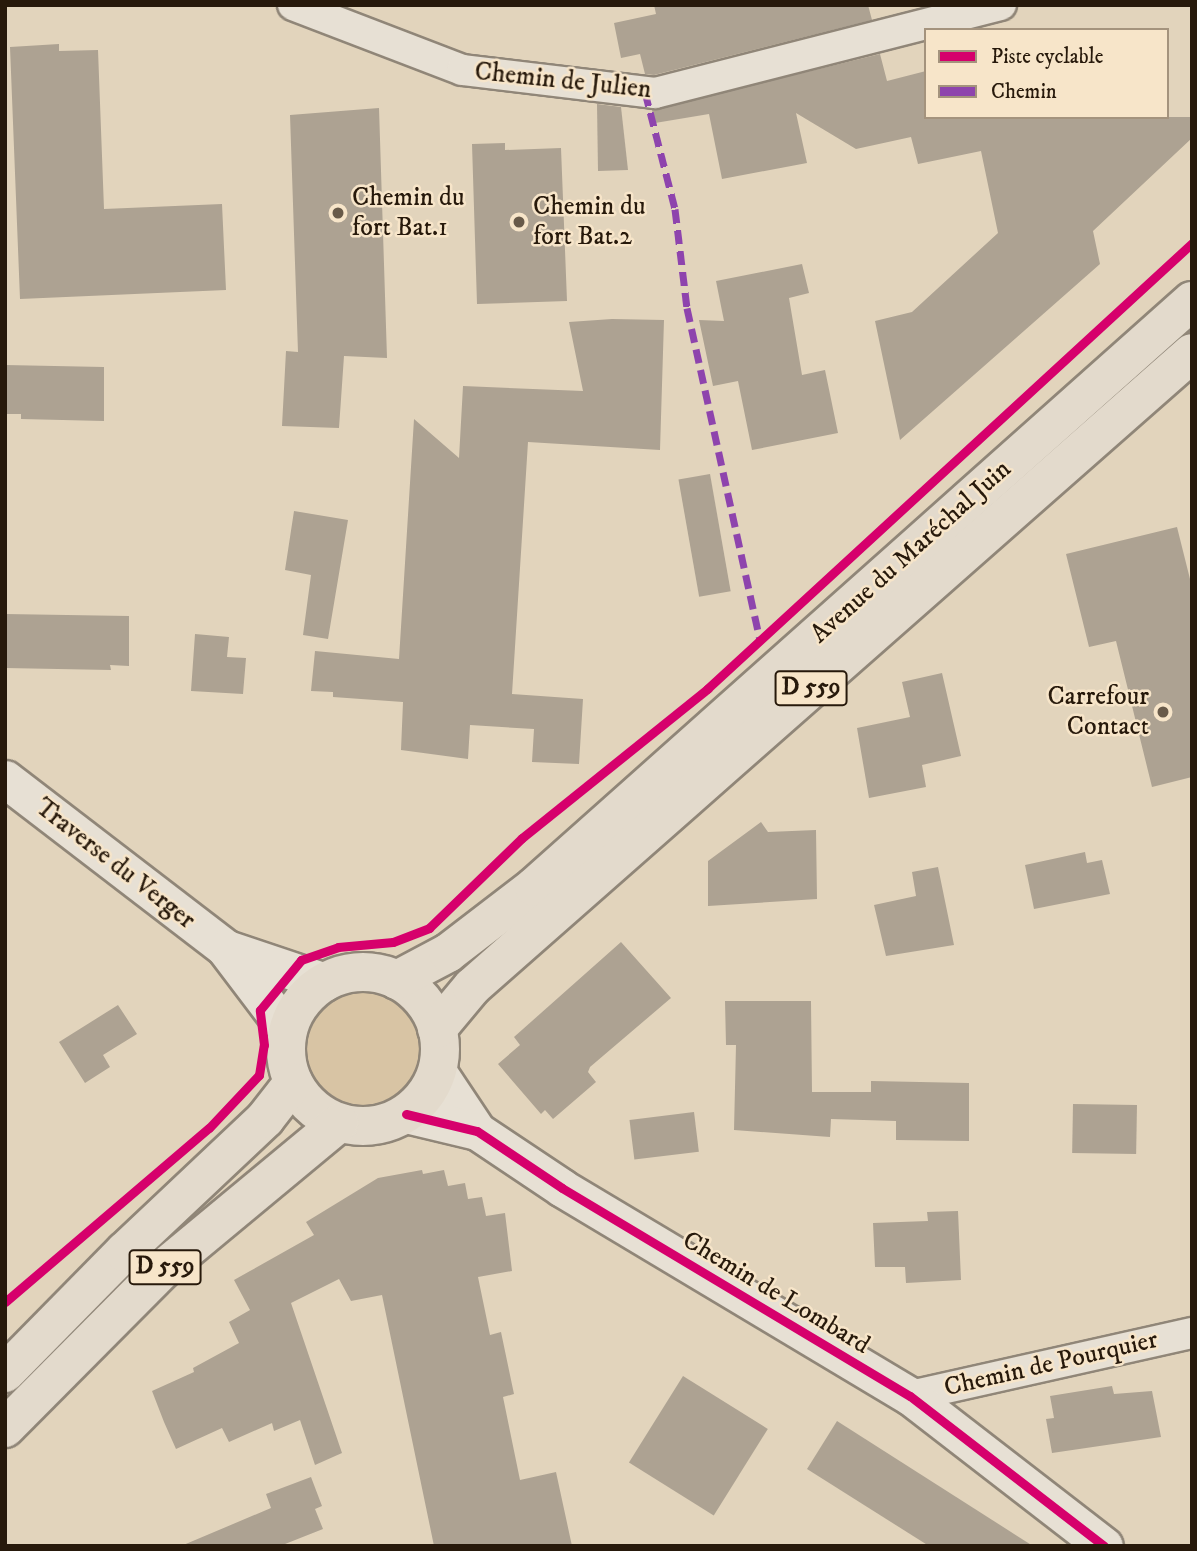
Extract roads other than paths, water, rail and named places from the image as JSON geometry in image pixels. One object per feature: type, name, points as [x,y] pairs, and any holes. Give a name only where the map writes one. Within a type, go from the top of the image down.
[{"type":"main road","name":"Avenue du Maréchal Juin","points":[[397,980],[448,953],[534,887],[1192,301]]},
{"type":"main road","name":"Avenue du Maréchal Juin","points":[[437,1029],[472,987],[1192,353]]},
{"type":"main road","points":[[373,972],[397,980],[429,1009],[437,1029],[437,1071],[425,1095],[406,1114],[385,1123],[339,1123],[320,1114],[293,1083],[287,1066],[288,1030],[301,1002],[325,982],[348,973],[373,972]]},
{"type":"main road","name":"D 559","points":[[5,1373],[124,1252],[265,1119],[293,1083]]},
{"type":"main road","name":"D 559","points":[[5,1428],[163,1269],[339,1123]]},
{"type":"street","name":"Chemin de Julien","points":[[293,5],[462,70],[655,93],[1001,5]]},
{"type":"street","name":"Traverse du Verger","points":[[5,779],[225,948],[288,1030]]},
{"type":"street","name":"Traverse du Verger","points":[[225,948],[325,982]]},
{"type":"street","name":"Chemin de Lombard","points":[[437,1071],[477,1131]]},
{"type":"street","name":"Chemin de Lombard","points":[[406,1114],[477,1131],[562,1188],[910,1396],[1104,1546]]},
{"type":"street","name":"Chemin de Pourquier","points":[[910,1396],[1192,1333]]},
{"type":"place","name":"Chemin du fort Bat.1","points":[[338,213]]},
{"type":"place","name":"Chemin du fort Bat.2","points":[[519,222]]},
{"type":"place","name":"Carrefour Contact","points":[[1163,712]]}]
